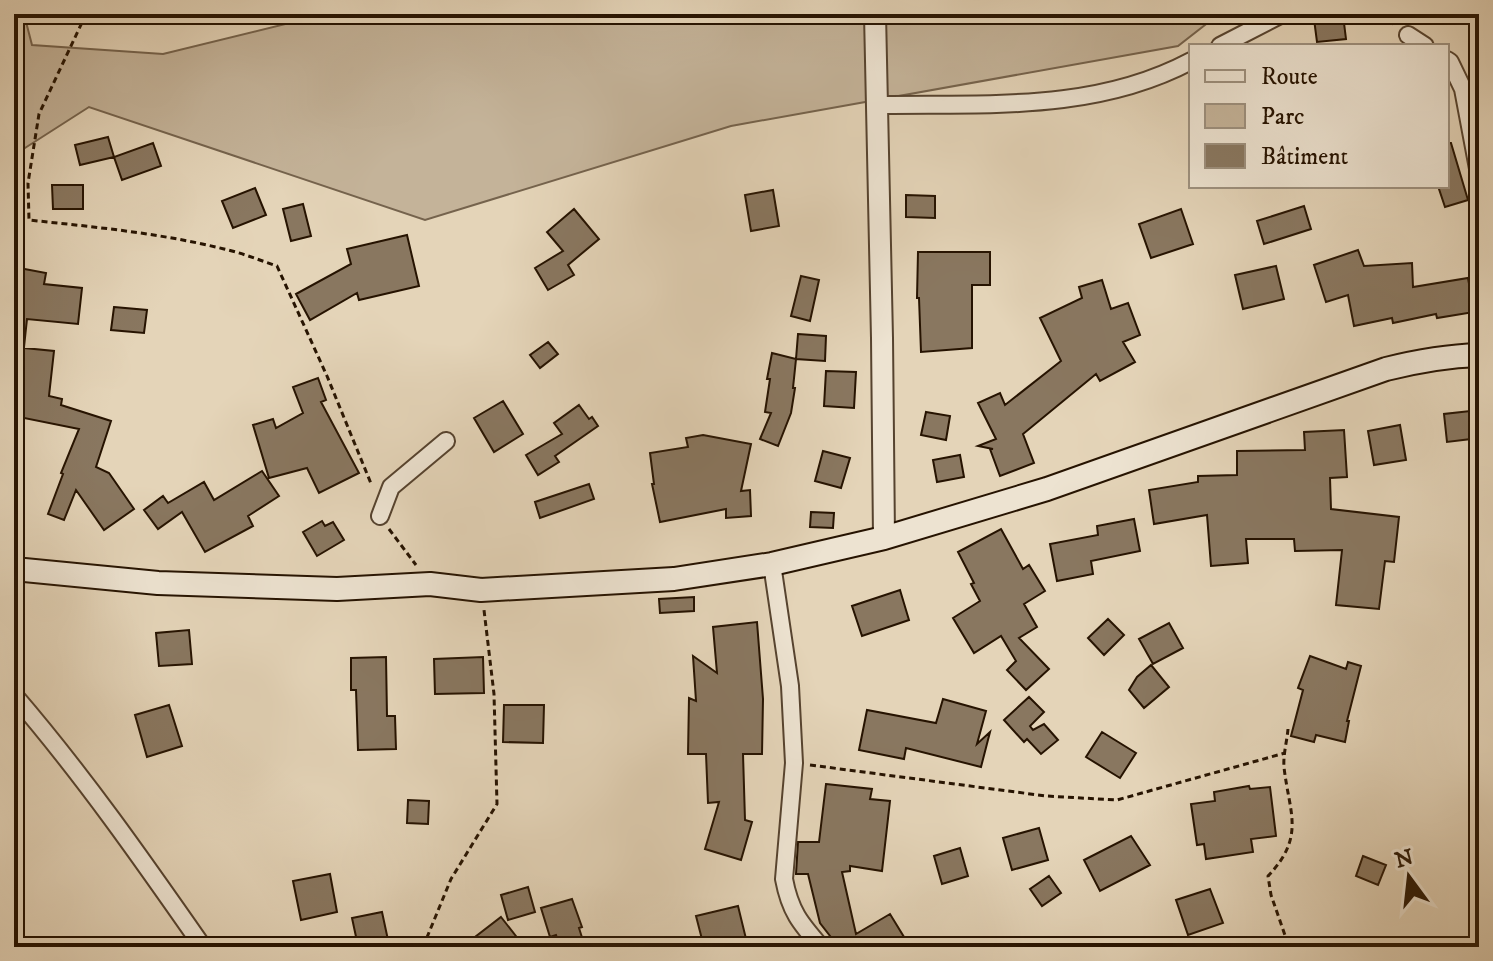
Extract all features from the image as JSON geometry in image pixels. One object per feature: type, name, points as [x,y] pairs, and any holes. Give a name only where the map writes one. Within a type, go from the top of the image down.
[{"type":"main road","points":[[14,569],[158,583],[337,589],[430,584],[481,590],[674,579],[772,564],[884,538],[1047,489],[1386,369],[1420,360],[1479,355]]},
{"type":"street","points":[[875,14],[884,538]]},
{"type":"street","points":[[1224,44],[1282,14]]},
{"type":"street","points":[[1408,35],[1422,44]]},
{"type":"street","points":[[1449,61],[1463,89],[1479,174]]},
{"type":"street","points":[[876,105],[1051,102],[1107,93],[1166,75],[1189,62]]},
{"type":"street","points":[[380,516],[391,487],[446,441]]},
{"type":"street","points":[[772,564],[790,686],[794,763],[784,879],[787,898],[799,923],[821,947]]},
{"type":"street","points":[[14,695],[57,744],[203,947]]},
{"type":"path","points":[[86,14],[39,114],[28,183],[29,220],[173,238],[226,249],[277,266],[327,376],[376,495],[380,516],[430,584]]},
{"type":"path","points":[[423,947],[451,879],[497,804],[494,694],[481,590]]},
{"type":"path","points":[[1288,729],[1284,765],[1293,815],[1289,845],[1277,867],[1268,876],[1271,895],[1291,947]]},
{"type":"path","points":[[794,763],[1046,796],[1117,800],[1285,753]]},
{"type":"green space","points":[[14,14],[24,14],[32,45],[163,54],[326,14],[1219,14],[1178,46],[731,126],[425,220],[89,107],[14,155]]},
{"type":"building","points":[[1343,15],[1346,39],[1317,42],[1314,19]]},
{"type":"building","points":[[108,137],[114,157],[80,165],[75,145]]},
{"type":"building","points":[[153,143],[161,166],[122,180],[114,157]]},
{"type":"building","points":[[1451,143],[1468,200],[1445,207],[1439,188],[1449,188]]},
{"type":"building","points":[[52,185],[83,185],[83,209],[53,209]]},
{"type":"building","points":[[255,188],[266,215],[233,228],[222,201]]},
{"type":"building","points":[[773,190],[779,226],[751,231],[745,195]]},
{"type":"building","points":[[906,195],[935,196],[935,218],[906,217]]},
{"type":"building","points":[[303,204],[311,236],[291,241],[283,209]]},
{"type":"building","points":[[1304,206],[1311,229],[1264,244],[1257,221]]},
{"type":"building","points":[[574,209],[599,239],[568,265],[574,275],[548,290],[535,268],[563,251],[547,232]]},
{"type":"building","points":[[1181,209],[1193,244],[1151,258],[1139,224]]},
{"type":"building","points":[[407,235],[419,286],[359,300],[357,293],[310,320],[296,294],[351,264],[347,249]]},
{"type":"building","points":[[1358,250],[1364,266],[1412,263],[1413,287],[1468,278],[1474,312],[1437,318],[1436,314],[1393,323],[1392,318],[1354,326],[1348,295],[1326,302],[1314,265]]},
{"type":"building","points":[[918,252],[990,252],[990,285],[972,285],[972,348],[921,352]]},
{"type":"building","points":[[1276,266],[1284,299],[1243,309],[1235,275]]},
{"type":"building","points":[[14,267],[46,273],[44,284],[82,288],[78,324],[27,319],[24,347],[14,347]]},
{"type":"building","points":[[801,276],[819,280],[810,321],[791,316]]},
{"type":"building","points":[[1102,280],[1111,309],[1128,303],[1140,335],[1123,342],[1135,362],[1100,381],[1096,374],[1023,434],[1034,463],[1000,476],[990,449],[993,449],[978,446],[996,439],[978,403],[1000,393],[1005,405],[1061,361],[1040,318],[1082,298],[1079,287]]},
{"type":"building","points":[[114,307],[147,310],[144,333],[111,330]]},
{"type":"building","points":[[798,334],[826,336],[825,361],[796,359]]},
{"type":"building","points":[[548,342],[558,354],[540,368],[530,355]]},
{"type":"building","points":[[14,347],[54,351],[49,396],[62,399],[61,405],[111,421],[96,467],[109,473],[134,509],[104,530],[76,490],[64,520],[48,514],[79,429],[14,416],[18,378],[14,377]]},
{"type":"building","points":[[772,353],[796,359],[791,413],[778,446],[760,439],[771,413],[765,412]]},
{"type":"building","points":[[826,371],[856,372],[854,408],[824,406]]},
{"type":"building","points":[[318,378],[326,400],[321,402],[359,473],[319,493],[307,468],[269,478],[253,425],[273,419],[276,428],[303,413],[293,387]]},
{"type":"building","points":[[503,401],[523,434],[494,452],[474,418]]},
{"type":"building","points":[[579,405],[598,426],[555,456],[559,462],[538,475],[526,455],[562,434],[554,423]]},
{"type":"building","points":[[1479,410],[1479,438],[1447,442],[1444,414]]},
{"type":"building","points":[[926,412],[950,416],[946,440],[921,435]]},
{"type":"building","points":[[1400,425],[1406,460],[1374,465],[1368,431]]},
{"type":"building","points":[[1344,430],[1347,477],[1330,478],[1331,509],[1399,517],[1394,562],[1385,561],[1379,609],[1336,605],[1342,550],[1295,551],[1294,539],[1246,539],[1248,563],[1211,566],[1207,515],[1154,524],[1149,490],[1198,482],[1198,476],[1237,475],[1237,451],[1305,450],[1304,432]]},
{"type":"building","points":[[703,435],[751,444],[741,491],[750,490],[751,516],[726,518],[726,509],[660,522],[652,484],[650,453],[688,447],[686,438]]},
{"type":"building","points":[[823,451],[850,458],[841,488],[815,481]]},
{"type":"building","points":[[960,455],[964,477],[937,482],[933,460]]},
{"type":"building","points":[[262,471],[279,496],[248,516],[253,526],[205,552],[182,512],[158,529],[144,510],[163,496],[168,503],[204,482],[214,500]]},
{"type":"building","points":[[589,484],[594,499],[540,518],[535,502]]},
{"type":"building","points":[[811,512],[834,513],[833,528],[810,527]]},
{"type":"building","points":[[1134,519],[1140,551],[1091,561],[1093,574],[1057,581],[1050,544],[1098,535],[1097,526]]},
{"type":"building","points":[[322,521],[325,526],[333,522],[344,540],[317,556],[303,532]]},
{"type":"building","points":[[1001,529],[1023,569],[1029,565],[1045,591],[1024,604],[1037,627],[1019,638],[1049,669],[1026,690],[1007,670],[1016,661],[1001,636],[974,653],[953,618],[980,601],[958,552]]},
{"type":"building","points":[[900,590],[909,620],[862,636],[852,606]]},
{"type":"building","points":[[694,597],[694,611],[660,613],[659,599]]},
{"type":"building","points":[[1108,619],[1124,635],[1104,655],[1088,638]]},
{"type":"building","points":[[757,622],[763,699],[762,754],[743,754],[745,820],[752,822],[741,860],[705,849],[719,802],[708,803],[706,754],[688,754],[689,698],[696,701],[693,656],[717,673],[713,627]]},
{"type":"building","points":[[1169,623],[1183,648],[1153,664],[1139,639]]},
{"type":"building","points":[[189,630],[192,664],[159,666],[156,633]]},
{"type":"building","points":[[1310,656],[1346,669],[1348,662],[1361,666],[1345,742],[1316,735],[1314,742],[1291,736],[1303,690],[1298,688]]},
{"type":"building","points":[[386,657],[387,716],[395,716],[396,749],[358,750],[356,690],[351,690],[351,658]]},
{"type":"building","points":[[483,657],[484,693],[435,694],[434,659]]},
{"type":"building","points":[[1151,665],[1169,687],[1144,708],[1129,690],[1137,677]]},
{"type":"building","points":[[1029,697],[1044,712],[1030,726],[1033,730],[1044,724],[1058,740],[1041,754],[1027,739],[1024,742],[1004,720]]},
{"type":"building","points":[[943,699],[986,711],[977,744],[990,732],[981,767],[906,748],[904,759],[859,750],[867,710],[936,723]]},
{"type":"building","points":[[169,705],[182,746],[147,757],[135,715]]},
{"type":"building","points":[[504,705],[544,705],[543,743],[503,742]]},
{"type":"building","points":[[1102,732],[1136,753],[1120,778],[1086,757]]},
{"type":"building","points":[[826,784],[872,789],[870,799],[890,801],[882,871],[850,866],[850,871],[842,872],[856,934],[890,914],[904,937],[887,947],[834,947],[837,945],[820,923],[808,874],[796,874],[798,842],[819,842]]},
{"type":"building","points":[[1249,786],[1250,789],[1270,787],[1276,836],[1251,839],[1253,852],[1206,859],[1204,844],[1197,845],[1191,804],[1215,801],[1214,792]]},
{"type":"building","points":[[408,800],[429,801],[428,824],[407,823]]},
{"type":"building","points":[[1039,828],[1048,860],[1012,870],[1003,838]]},
{"type":"building","points":[[1131,836],[1150,865],[1100,891],[1084,860]]},
{"type":"building","points":[[960,848],[968,876],[942,884],[934,856]]},
{"type":"building","points":[[1363,856],[1386,865],[1378,885],[1356,876]]},
{"type":"building","points":[[330,874],[337,912],[301,920],[293,881]]},
{"type":"building","points":[[1049,876],[1061,893],[1042,906],[1030,889]]},
{"type":"building","points":[[528,887],[535,912],[508,920],[501,895]]},
{"type":"building","points":[[1210,889],[1223,923],[1188,935],[1176,900]]},
{"type":"building","points":[[572,899],[585,947],[560,947],[556,935],[550,937],[541,908]]},
{"type":"building","points":[[738,906],[748,947],[704,947],[696,916]]},
{"type":"building","points":[[382,912],[388,940],[358,946],[352,918]]},
{"type":"building","points":[[501,917],[519,940],[510,947],[462,947]]}]
